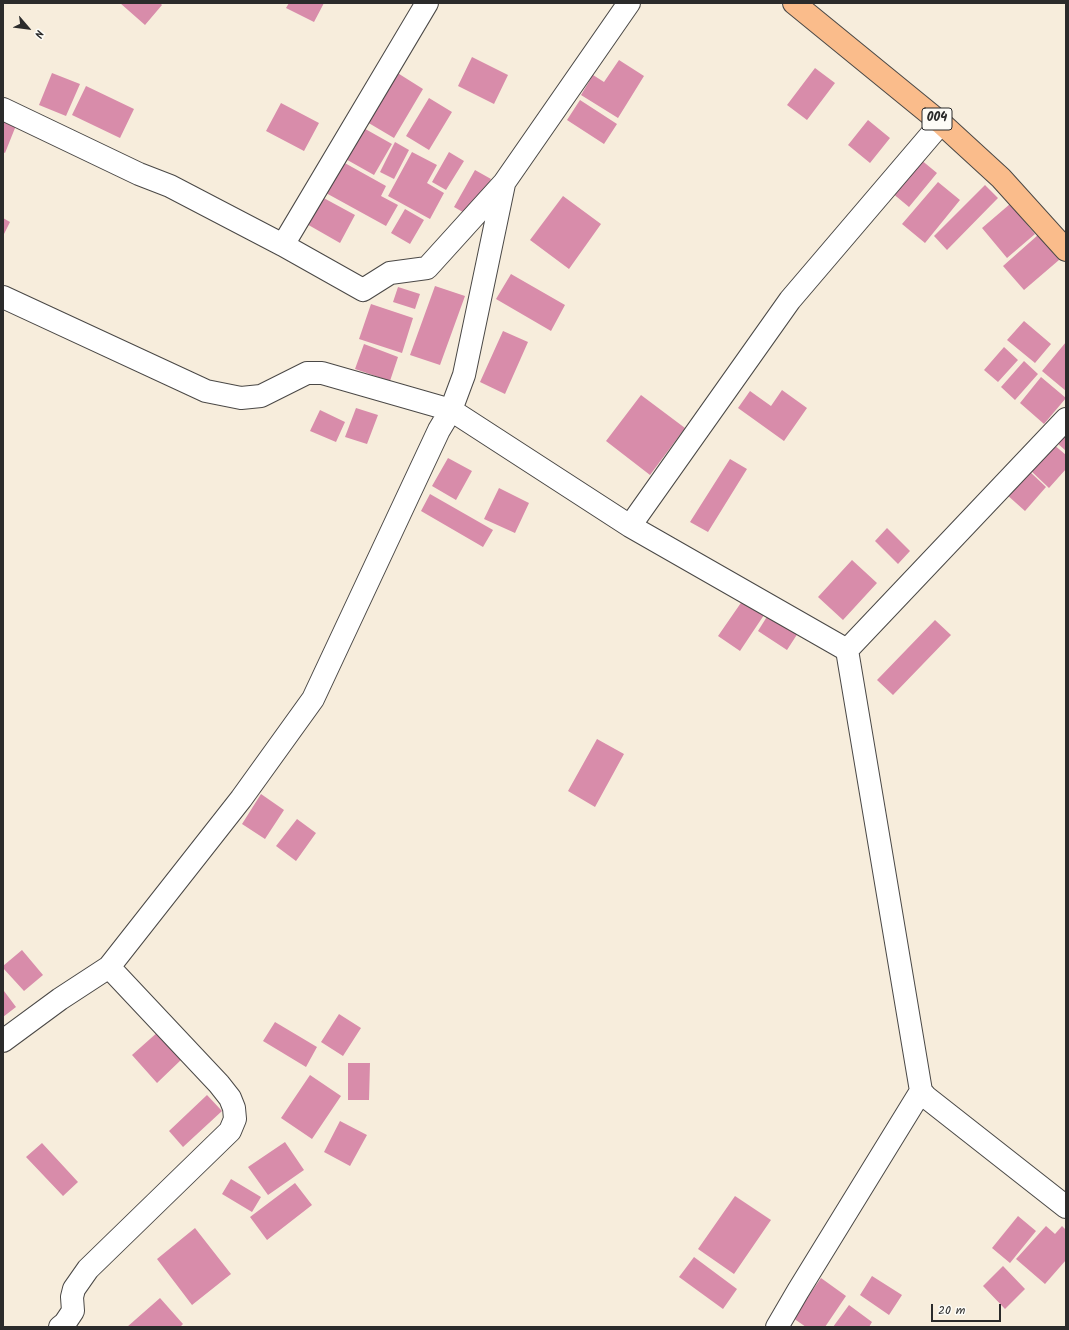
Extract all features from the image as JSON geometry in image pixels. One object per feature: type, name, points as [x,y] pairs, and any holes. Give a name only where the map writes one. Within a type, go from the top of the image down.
[{"type":"main road","name":"004","points":[[794,3],[941,123],[1001,178],[1066,250]]},
{"type":"street","points":[[283,245],[427,3]]},
{"type":"street","points":[[3,108],[139,174],[170,186],[283,245],[363,290],[390,273],[427,268],[504,183],[629,3]]},
{"type":"street","points":[[630,526],[790,300],[941,123]]},
{"type":"street","points":[[3,1041],[60,999],[109,967],[241,799],[313,699],[428,454],[451,410],[464,375],[504,183]]},
{"type":"street","points":[[3,297],[206,391],[241,398],[261,396],[307,373],[322,373],[451,410],[630,526],[848,650]]},
{"type":"street","points":[[848,650],[1066,419]]},
{"type":"street","points":[[848,650],[921,1091],[926,1097],[1066,1207]]},
{"type":"street","points":[[60,1327],[73,1312],[72,1297],[74,1289],[88,1269],[230,1131],[235,1119],[234,1108],[230,1098],[219,1084],[109,967]]},
{"type":"street","points":[[777,1327],[921,1091]]},
{"type":"building","points":[[120,3],[160,3],[162,5],[145,25]]},
{"type":"building","points":[[289,3],[324,3],[314,22],[286,8]]},
{"type":"building","points":[[472,57],[508,75],[494,104],[458,86]]},
{"type":"building","points":[[619,60],[644,76],[618,118],[581,95],[593,75],[604,82]]},
{"type":"building","points":[[815,68],[835,83],[807,120],[787,105]]},
{"type":"building","points":[[396,72],[423,89],[394,138],[367,122]]},
{"type":"building","points":[[52,73],[80,84],[66,116],[39,105]]},
{"type":"building","points":[[86,86],[134,109],[120,138],[72,115]]},
{"type":"building","points":[[429,98],[452,112],[429,150],[406,136]]},
{"type":"building","points":[[580,100],[617,124],[604,144],[567,120]]},
{"type":"building","points":[[281,103],[319,123],[304,151],[266,131]]},
{"type":"building","points":[[3,118],[17,123],[5,153],[3,152]]},
{"type":"building","points":[[868,120],[890,138],[870,163],[848,145]]},
{"type":"building","points":[[360,126],[392,144],[374,175],[342,157]]},
{"type":"building","points":[[395,142],[409,150],[394,179],[380,172]]},
{"type":"building","points":[[412,152],[437,165],[427,183],[444,193],[430,219],[388,196]]},
{"type":"building","points":[[449,152],[464,161],[446,190],[432,182]]},
{"type":"building","points":[[920,159],[937,173],[909,207],[891,192]]},
{"type":"building","points":[[343,162],[386,186],[381,196],[398,205],[386,226],[326,193]]},
{"type":"building","points":[[475,170],[491,179],[470,216],[454,207]]},
{"type":"building","points":[[938,182],[960,200],[925,243],[902,224]]},
{"type":"building","points":[[985,185],[998,198],[947,250],[934,236]]},
{"type":"building","points":[[320,196],[355,215],[340,243],[305,223]]},
{"type":"building","points":[[563,196],[601,224],[569,269],[530,240]]},
{"type":"building","points":[[1010,204],[1035,234],[1007,258],[982,228]]},
{"type":"building","points":[[405,209],[424,220],[410,244],[391,233]]},
{"type":"building","points":[[3,218],[10,222],[3,236]]},
{"type":"building","points":[[1038,235],[1059,260],[1024,290],[1003,266]]},
{"type":"building","points":[[511,274],[565,305],[551,331],[496,299]]},
{"type":"building","points":[[435,286],[465,296],[440,365],[410,355]]},
{"type":"building","points":[[398,287],[420,294],[415,309],[393,302]]},
{"type":"building","points":[[371,304],[413,318],[402,353],[359,339]]},
{"type":"building","points":[[1024,321],[1051,344],[1035,363],[1007,340]]},
{"type":"building","points":[[503,331],[528,342],[505,394],[480,382]]},
{"type":"building","points":[[1066,342],[1066,391],[1042,371]]},
{"type":"building","points":[[364,344],[398,357],[390,381],[355,369]]},
{"type":"building","points":[[1004,347],[1018,360],[998,382],[984,370]]},
{"type":"building","points":[[1024,361],[1038,374],[1015,400],[1001,387]]},
{"type":"building","points":[[1041,377],[1066,398],[1044,424],[1020,403]]},
{"type":"building","points":[[782,390],[807,408],[784,441],[738,408],[750,391],[771,406]]},
{"type":"building","points":[[641,395],[685,428],[650,475],[606,441]]},
{"type":"building","points":[[356,408],[378,415],[367,444],[345,437]]},
{"type":"building","points":[[320,410],[345,422],[336,442],[310,431]]},
{"type":"building","points":[[1066,431],[1066,451],[1056,442]]},
{"type":"building","points":[[1053,444],[1066,455],[1066,469],[1049,488],[1029,469]]},
{"type":"building","points":[[448,458],[472,471],[456,500],[432,486]]},
{"type":"building","points":[[730,459],[747,469],[708,532],[690,522]]},
{"type":"building","points":[[1028,470],[1046,487],[1025,511],[1006,494]]},
{"type":"building","points":[[499,488],[529,503],[515,533],[484,519]]},
{"type":"building","points":[[430,494],[493,530],[483,547],[421,511]]},
{"type":"building","points":[[887,528],[910,551],[898,564],[875,541]]},
{"type":"building","points":[[852,560],[877,583],[843,620],[818,597]]},
{"type":"building","points":[[745,597],[766,612],[740,651],[718,636]]},
{"type":"building","points":[[768,615],[798,633],[787,650],[758,631]]},
{"type":"building","points":[[935,620],[951,635],[893,695],[877,680]]},
{"type":"building","points":[[597,739],[624,754],[595,807],[568,791]]},
{"type":"building","points":[[261,794],[284,810],[265,839],[242,824]]},
{"type":"building","points":[[297,819],[316,833],[296,861],[276,846]]},
{"type":"building","points":[[22,950],[43,975],[24,991],[3,968],[3,966]]},
{"type":"building","points":[[4,991],[16,1007],[3,1017],[3,992]]},
{"type":"building","points":[[339,1014],[361,1028],[343,1056],[321,1042]]},
{"type":"building","points":[[275,1022],[317,1047],[306,1067],[263,1041]]},
{"type":"building","points":[[159,1031],[183,1058],[157,1083],[132,1055]]},
{"type":"building","points":[[348,1063],[370,1063],[369,1100],[348,1100]]},
{"type":"building","points":[[310,1075],[341,1096],[312,1139],[281,1118]]},
{"type":"building","points":[[207,1095],[222,1111],[183,1147],[169,1131]]},
{"type":"building","points":[[340,1121],[367,1135],[350,1166],[324,1152]]},
{"type":"building","points":[[285,1142],[304,1170],[268,1195],[248,1167]]},
{"type":"building","points":[[42,1143],[78,1182],[63,1196],[26,1157]]},
{"type":"building","points":[[231,1179],[261,1197],[252,1212],[222,1194]]},
{"type":"building","points":[[295,1183],[312,1205],[267,1240],[250,1217]]},
{"type":"building","points":[[735,1196],[771,1220],[734,1274],[698,1249]]},
{"type":"building","points":[[1018,1216],[1036,1231],[1010,1263],[992,1248]]},
{"type":"building","points":[[1046,1226],[1055,1234],[1062,1226],[1066,1230],[1066,1260],[1045,1284],[1016,1259]]},
{"type":"building","points":[[195,1228],[231,1274],[192,1305],[157,1259]]},
{"type":"building","points":[[694,1257],[737,1289],[723,1309],[679,1277]]},
{"type":"building","points":[[1003,1266],[1025,1289],[1005,1309],[983,1286]]},
{"type":"building","points":[[872,1276],[902,1295],[889,1315],[860,1295]]},
{"type":"building","points":[[821,1278],[846,1296],[825,1327],[806,1327],[793,1318]]},
{"type":"building","points":[[160,1298],[183,1324],[180,1327],[127,1327]]},
{"type":"building","points":[[849,1305],[872,1322],[869,1327],[833,1327]]}]
